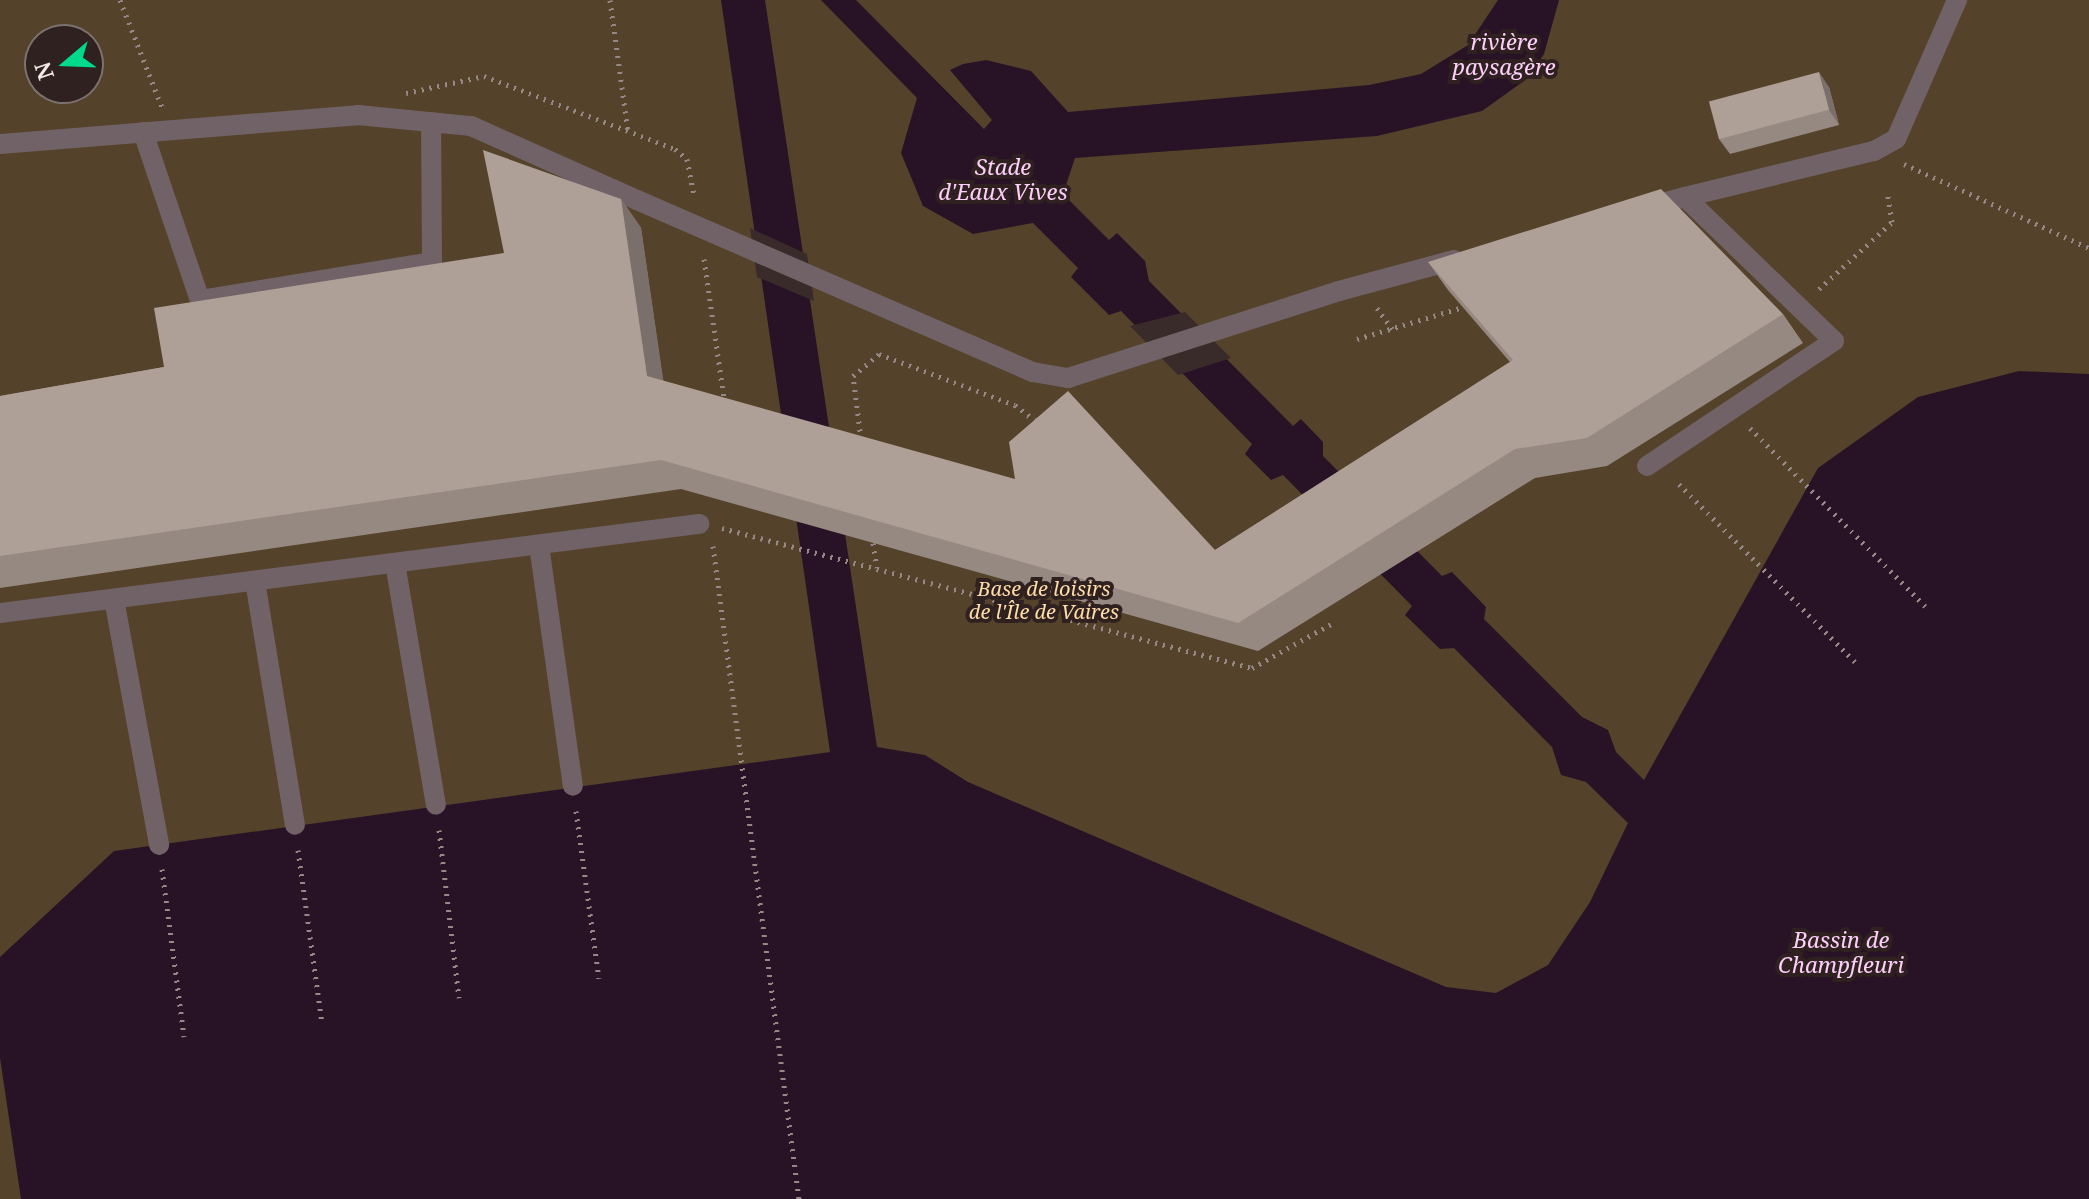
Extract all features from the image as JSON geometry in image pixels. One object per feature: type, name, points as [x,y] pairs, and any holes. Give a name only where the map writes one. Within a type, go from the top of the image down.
[{"type":"lane","points":[[1626,213],[1874,151],[1896,139],[1957,0]]},
{"type":"lane","points":[[0,144],[171,130],[393,118],[471,126],[1033,372],[1068,378],[1339,291],[1478,253]]},
{"type":"lane","points":[[143,132],[200,300],[432,262],[431,122]]},
{"type":"lane","points":[[1647,466],[1834,341],[1685,197]]},
{"type":"lane","points":[[0,613],[699,524]]},
{"type":"lane","points":[[539,545],[573,786]]},
{"type":"lane","points":[[395,563],[436,805]]},
{"type":"lane","points":[[255,581],[295,825]]},
{"type":"lane","points":[[114,599],[159,845]]},
{"type":"path","points":[[120,0],[171,130]]},
{"type":"path","points":[[610,0],[628,132]]},
{"type":"path","points":[[393,118],[410,87],[484,76],[628,132],[687,159],[696,203]]},
{"type":"path","points":[[1874,151],[2089,248]]},
{"type":"path","points":[[1798,308],[1892,222],[1887,192]]},
{"type":"path","points":[[704,255],[728,421]]},
{"type":"path","points":[[1357,339],[1477,302]]},
{"type":"path","points":[[862,446],[853,376],[879,354],[1015,405],[1051,435]]},
{"type":"path","points":[[1749,427],[1925,606]]},
{"type":"path","points":[[1679,484],[1855,662]]},
{"type":"path","points":[[699,524],[711,526],[799,1199]]},
{"type":"path","points":[[759,535],[1252,668],[1331,624]]},
{"type":"path","points":[[873,543],[877,568]]},
{"type":"path","points":[[573,786],[599,978]]},
{"type":"path","points":[[436,805],[459,998]]},
{"type":"path","points":[[295,825],[322,1023]]},
{"type":"path","points":[[159,845],[184,1037]]},
{"type":"green space","name":"Base de loisirs de l'Île de Vaires","points":[[0,0],[2089,0],[2089,1199],[0,1199]]},
{"type":"water","name":"Bassin de Champfleuri","points":[[721,0],[765,0],[877,747],[925,755],[968,782],[1446,987],[1496,993],[1548,965],[1590,902],[1628,823],[1586,782],[1561,775],[1552,747],[1454,648],[1440,649],[1405,615],[1412,606],[1283,475],[1271,480],[1245,454],[1252,444],[1121,311],[1109,315],[1071,277],[1078,268],[1033,223],[973,234],[923,206],[901,153],[917,98],[821,0],[856,0],[984,129],[992,120],[950,70],[963,64],[986,60],[1031,71],[1068,112],[1369,85],[1421,74],[1468,45],[1498,0],[1559,0],[1544,54],[1528,78],[1482,111],[1377,136],[1075,158],[1063,194],[1109,240],[1117,233],[1145,261],[1149,281],[1293,426],[1301,419],[1323,442],[1323,456],[1442,576],[1452,572],[1486,607],[1484,619],[1582,717],[1608,730],[1616,752],[1644,780],[1818,468],[1918,397],[2019,371],[2089,374],[2089,1199],[21,1199],[0,1058],[0,957],[114,851],[830,752]]},
{"type":"pier","points":[[750,228],[807,254],[814,301],[757,277]]},
{"type":"pier","points":[[1185,312],[1231,358],[1178,375],[1130,326]]},
{"type":"building","points":[[1819,72],[1829,110],[1719,139],[1709,102]]},
{"type":"building","points":[[483,150],[621,199],[647,376],[1015,479],[1009,442],[1068,391],[1215,550],[1513,360],[1428,262],[1661,189],[1783,314],[1587,438],[1515,449],[1238,623],[661,460],[0,556],[0,396],[164,367],[154,308],[504,253]]},
{"type":"water label","name":"rivière paysagère","points":[[1504,54]]},
{"type":"water label","name":"Stade d'Eaux Vives","points":[[1003,178]]}]
